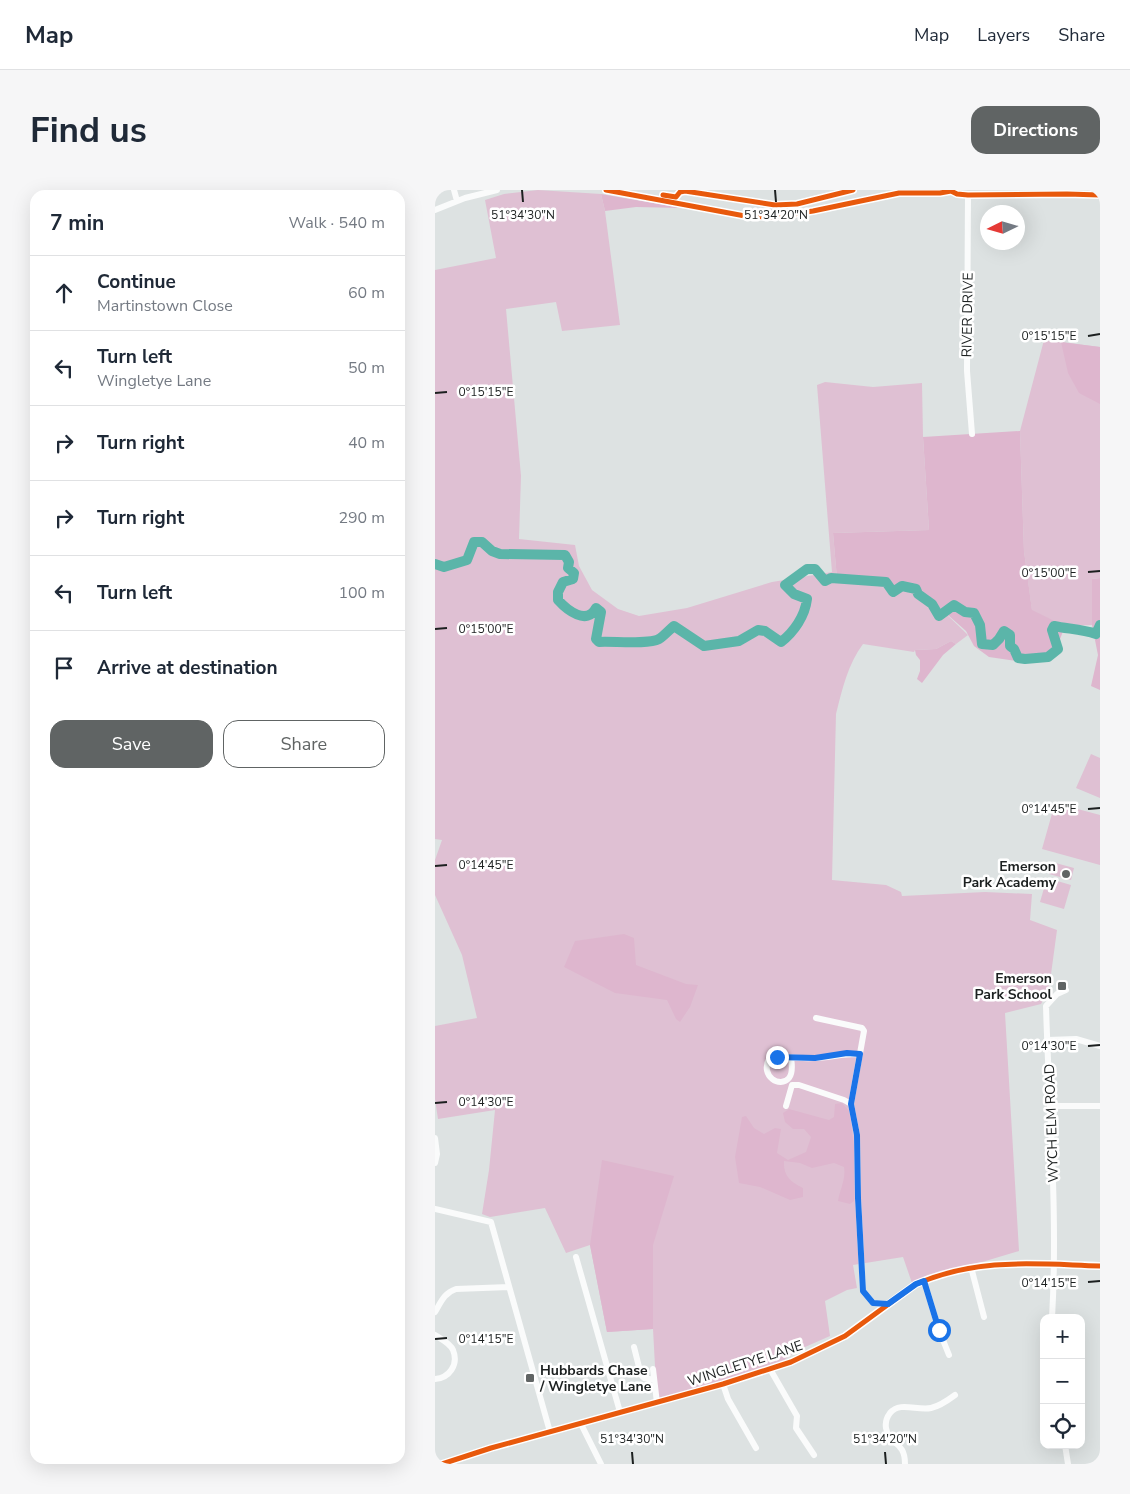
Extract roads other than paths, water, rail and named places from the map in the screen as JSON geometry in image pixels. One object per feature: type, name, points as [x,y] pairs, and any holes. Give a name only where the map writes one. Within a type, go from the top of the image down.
[{"type":"street","points":[[454,190],[457,201]]},
{"type":"street","points":[[435,210],[457,201],[497,190]]},
{"type":"street","points":[[606,190],[745,216],[774,217],[899,193],[940,193],[951,190],[957,194],[969,195],[1100,195]]},
{"type":"street","points":[[674,203],[677,194],[685,191],[787,206],[853,190]]},
{"type":"street","name":"RIVER DRIVE","points":[[969,195],[967,370],[972,434]]},
{"type":"street","name":"WYCH ELM ROAD","points":[[1052,1314],[1055,1212],[1047,1006],[1057,994],[1066,990]]},
{"type":"street","points":[[816,1018],[862,1028],[864,1031],[851,1104],[857,1135],[863,1291],[873,1303],[888,1304]]},
{"type":"street","points":[[1048,1040],[1076,1039],[1100,1046]]},
{"type":"street","points":[[791,1058],[792,1068],[789,1078],[786,1081],[779,1082],[771,1079],[766,1065],[769,1059],[777,1057],[815,1058],[847,1053],[860,1054]]},
{"type":"street","points":[[786,1106],[792,1085],[799,1085],[851,1104]]},
{"type":"street","points":[[1050,1106],[1100,1106]]},
{"type":"street","points":[[435,1138],[437,1150],[435,1163]]},
{"type":"street","points":[[435,1210],[491,1222],[550,1432]]},
{"type":"street","points":[[576,1257],[620,1412]]},
{"type":"street","name":"WINGLETYE LANE","points":[[442,1464],[491,1448],[723,1384],[770,1369],[813,1352],[845,1336],[916,1284],[924,1281],[971,1267],[993,1264],[1026,1263],[1100,1266]]},
{"type":"street","points":[[971,1267],[984,1317]]},
{"type":"street","points":[[924,1281],[949,1355]]},
{"type":"street","points":[[435,1312],[445,1295],[456,1289],[509,1287]]},
{"type":"street","points":[[870,1317],[873,1303]]},
{"type":"street","points":[[435,1335],[445,1341],[453,1350],[455,1362],[450,1373],[435,1380]]},
{"type":"street","points":[[634,1347],[641,1375],[644,1378],[654,1380]]},
{"type":"street","points":[[653,1369],[657,1402]]},
{"type":"street","points":[[770,1369],[797,1416],[796,1428],[814,1455]]},
{"type":"street","points":[[723,1384],[728,1399],[756,1448]]},
{"type":"street","points":[[905,1464],[902,1448],[890,1438],[885,1427],[887,1417],[893,1409],[901,1407],[932,1408],[945,1403],[955,1395]]},
{"type":"street","points":[[581,1424],[601,1464]]},
{"type":"street","points":[[1066,1449],[1068,1464]]},
{"type":"waterway","points":[[435,564],[444,567],[467,560],[474,542],[482,542],[492,551],[500,554],[565,555],[569,562],[568,568],[574,573],[573,579],[563,582],[558,592],[558,600],[566,608],[582,616],[588,616],[596,608],[601,612],[596,639],[599,642],[654,641],[661,638],[674,626],[704,646],[739,641],[758,630],[765,631],[781,642],[798,623],[807,599],[794,594],[785,585],[807,569],[815,569],[825,581],[831,578],[886,582],[893,592],[902,586],[916,589],[918,594],[932,604],[939,616],[954,605],[965,612],[974,613],[980,625],[982,644],[993,645],[1004,631],[1010,635],[1010,646],[1014,649],[1018,658],[1048,657],[1058,649],[1052,630],[1054,626],[1096,634],[1100,625]]},
{"type":"place","name":"Emerson Park Academy","points":[[1066,874]]},
{"type":"place","name":"Emerson Park School","points":[[1062,986]]},
{"type":"place","name":"Hubbards Chase / Wingletye Lane","points":[[530,1378]]}]
